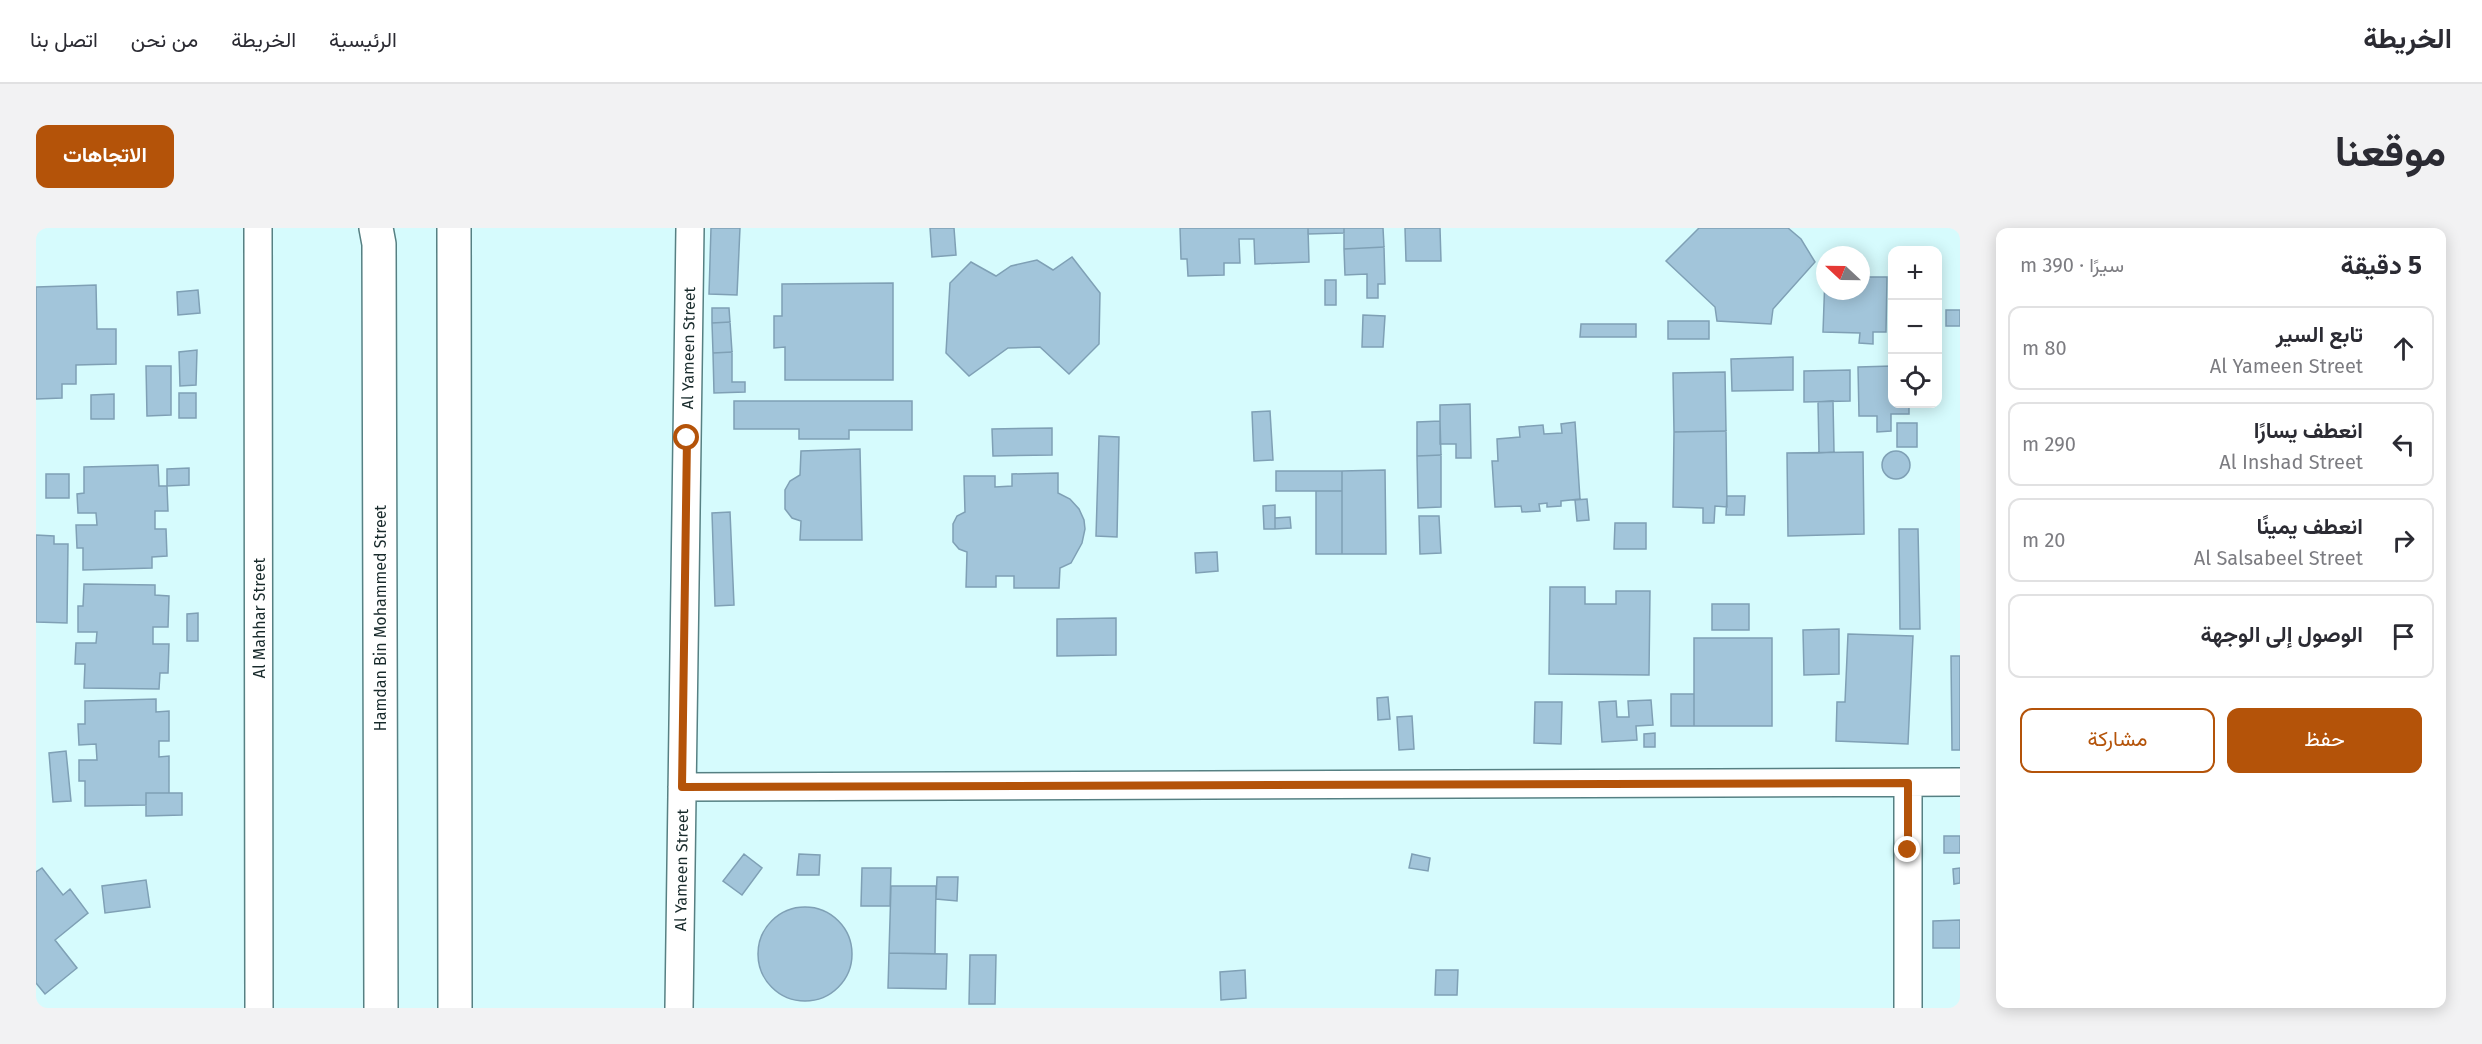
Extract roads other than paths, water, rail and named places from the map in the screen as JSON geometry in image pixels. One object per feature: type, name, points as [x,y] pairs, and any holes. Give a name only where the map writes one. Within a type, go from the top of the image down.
[{"type":"main road","name":"Hamdan Bin Mohammed Street","points":[[376,228],[379,256],[381,1008]]},
{"type":"main road","points":[[454,228],[455,1008]]},
{"type":"street","name":"Al Mahhar Street","points":[[258,228],[259,1008]]},
{"type":"street","name":"Al Yameen Street","points":[[679,1008],[690,228]]},
{"type":"street","points":[[682,787],[1960,782]]},
{"type":"street","points":[[1908,783],[1908,1008]]}]
